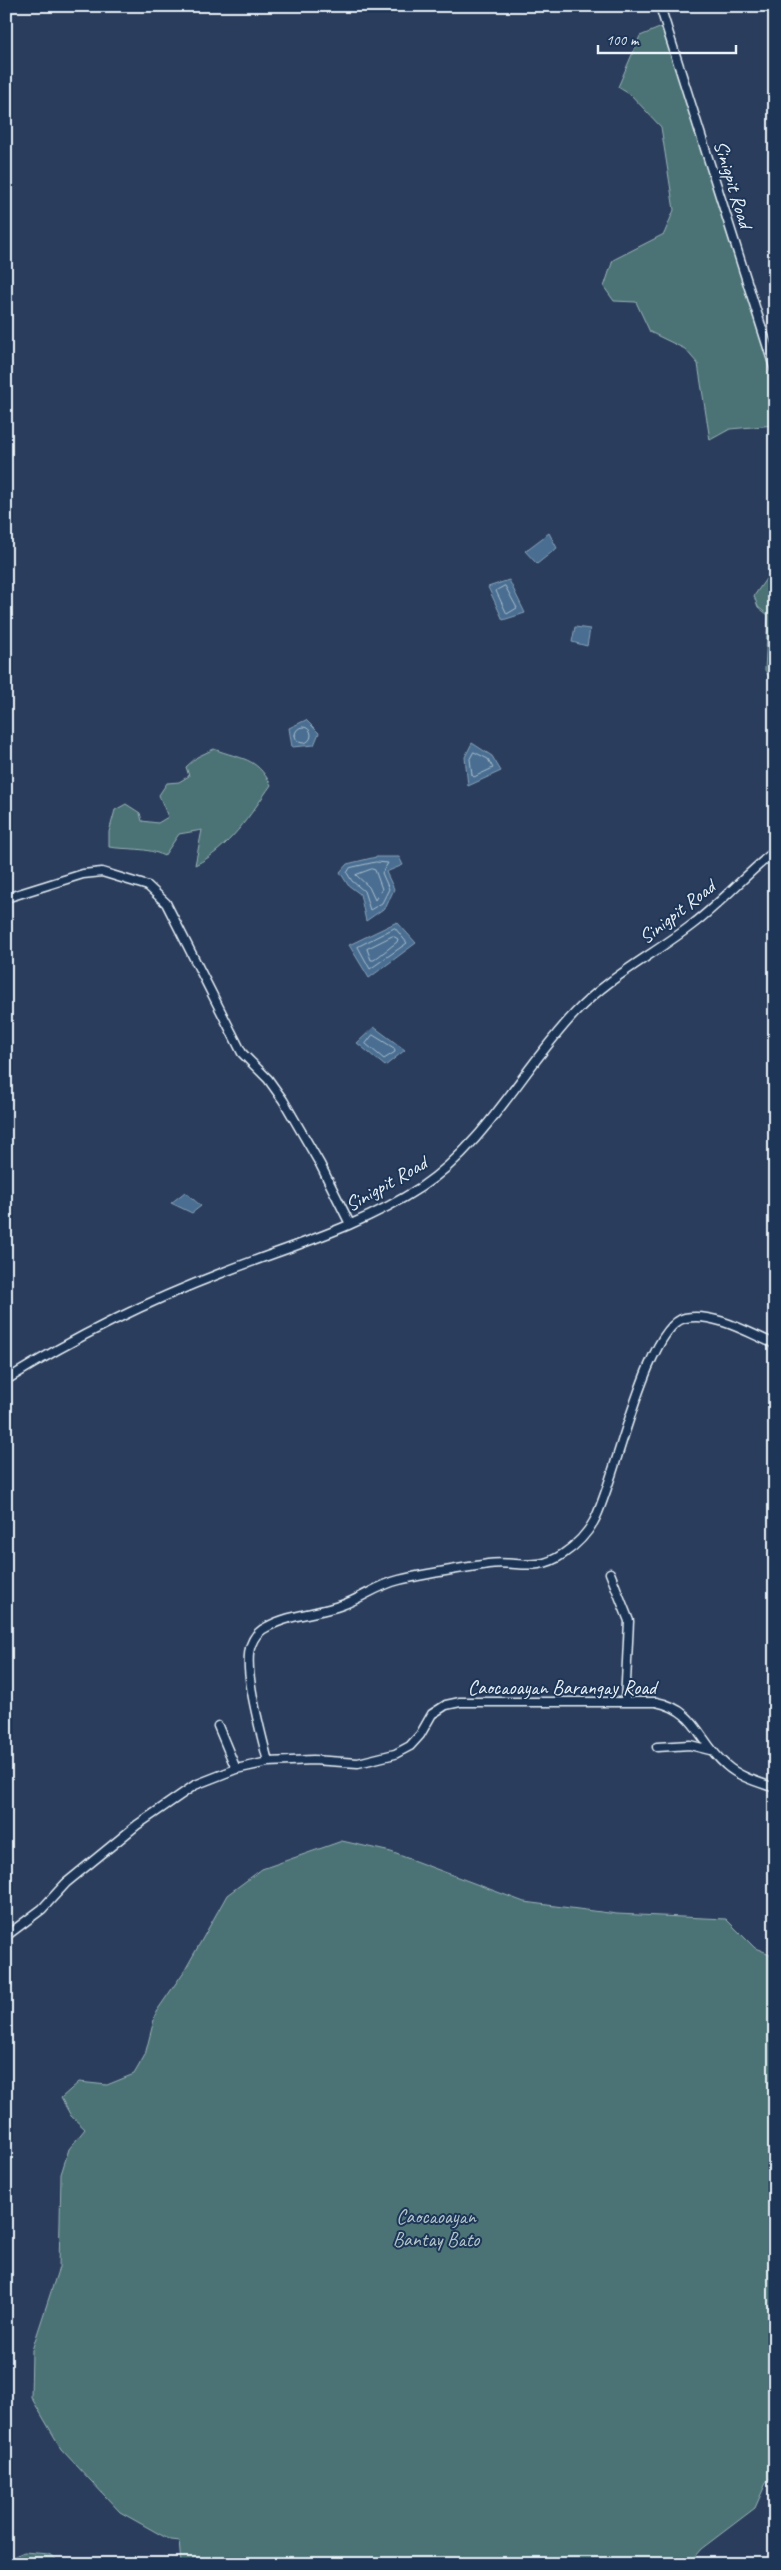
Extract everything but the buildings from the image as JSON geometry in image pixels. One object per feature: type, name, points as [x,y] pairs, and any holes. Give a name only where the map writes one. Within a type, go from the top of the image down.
[{"type":"street","name":"Sinigpit Road","points":[[660,6],[775,370]]},
{"type":"street","name":"Sinigpit Road","points":[[6,1380],[86,1334],[175,1291],[350,1224],[418,1189],[437,1176],[487,1125],[556,1035],[597,991],[611,979],[694,924],[775,851]]},
{"type":"street","points":[[6,898],[92,872],[111,874],[148,886],[155,891],[166,903],[242,1053],[268,1079],[283,1100],[320,1164],[350,1224]]},
{"type":"street","points":[[268,1762],[255,1704],[249,1663],[253,1641],[264,1628],[288,1619],[344,1604],[397,1580],[500,1562],[528,1566],[543,1564],[562,1555],[577,1543],[594,1522],[607,1492],[624,1430],[643,1382],[670,1327],[684,1318],[709,1320],[775,1344]]},
{"type":"street","points":[[610,1573],[629,1621],[624,1702]]},
{"type":"street","name":"Caocaoayan Barangay Road","points":[[6,1936],[42,1909],[66,1883],[137,1825],[195,1786],[236,1768],[268,1762],[313,1760],[358,1763],[395,1754],[410,1746],[420,1735],[432,1714],[446,1705],[460,1702],[656,1702],[672,1705],[694,1723],[710,1750],[727,1766],[748,1779],[775,1788]]},
{"type":"street","points":[[218,1726],[236,1768]]},
{"type":"street","points":[[657,1747],[690,1745],[710,1750]]},
{"type":"shaded area","points":[[6,1307],[11,1307],[12,1367],[6,1371]]},
{"type":"green space","points":[[662,27],[775,377],[775,425],[730,429],[710,440],[698,364],[685,349],[650,332],[636,302],[614,301],[604,287],[613,260],[664,234],[674,210],[661,127],[631,95],[618,87],[640,36]]},
{"type":"green space","points":[[775,566],[775,678],[771,680],[765,670],[768,615],[758,607],[754,596]]},
{"type":"green space","points":[[214,749],[254,764],[260,769],[271,785],[247,819],[228,841],[195,865],[202,830],[179,834],[164,856],[144,850],[109,847],[109,832],[115,810],[126,804],[140,813],[142,821],[158,823],[168,817],[159,795],[167,783],[179,782],[189,776],[186,767],[197,757]]},
{"type":"green space","name":"Caocaoayan Bantay Bato","points":[[342,1841],[391,1852],[524,1902],[617,1914],[726,1919],[755,1948],[775,1956],[775,2475],[766,2483],[755,2508],[701,2549],[688,2564],[181,2564],[179,2541],[170,2540],[120,2512],[62,2450],[31,2397],[32,2350],[59,2267],[61,2174],[69,2149],[85,2129],[71,2116],[61,2098],[79,2082],[107,2085],[134,2074],[145,2055],[156,2012],[185,1970],[227,1895],[262,1869]]},
{"type":"green space","points":[[24,2552],[49,2554],[62,2564],[6,2564],[6,2560]]},
{"type":"water","points":[[549,533],[557,548],[537,564],[525,551]]},
{"type":"water","points":[[509,580],[525,613],[503,620],[488,587]]},
{"type":"water","points":[[575,627],[590,629],[587,646],[572,642]]},
{"type":"water","points":[[306,720],[319,733],[314,745],[292,747],[289,728]]},
{"type":"water","points":[[472,743],[492,756],[501,771],[468,786],[465,757]]},
{"type":"water","points":[[376,857],[399,857],[403,865],[386,872],[394,889],[386,907],[366,921],[360,894],[348,885],[340,872],[347,864]]},
{"type":"water","points":[[397,922],[416,943],[369,978],[349,945]]},
{"type":"water","points":[[374,1027],[405,1050],[385,1066],[357,1043]]},
{"type":"water","points":[[185,1192],[201,1206],[192,1213],[171,1203]]}]
